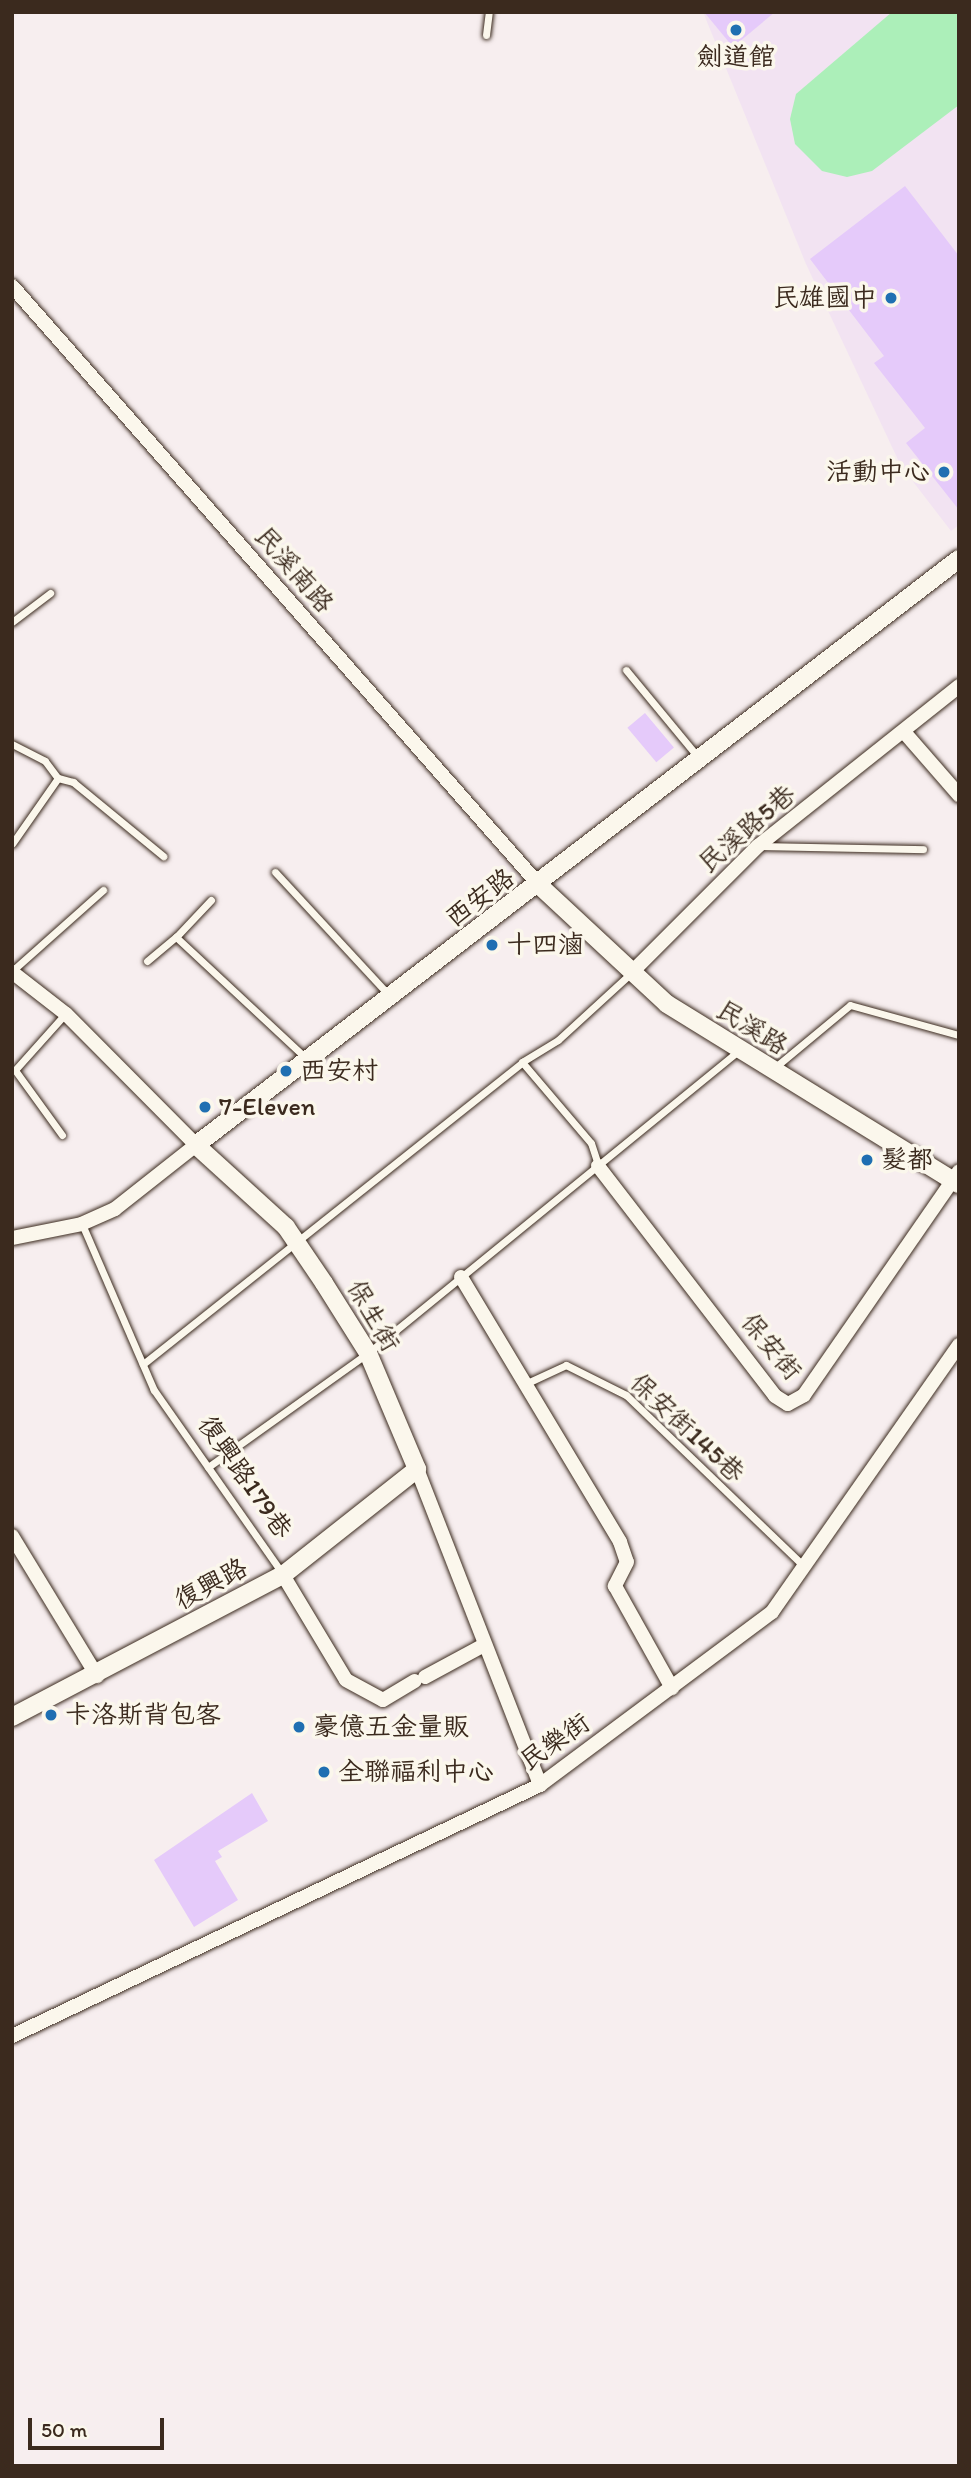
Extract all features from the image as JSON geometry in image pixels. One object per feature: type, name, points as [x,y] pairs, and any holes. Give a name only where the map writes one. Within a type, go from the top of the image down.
[{"type":"street","name":"民溪南路","points":[[12,286],[540,886]]},
{"type":"street","name":"西安路","points":[[12,1238],[82,1224],[115,1209],[540,886],[959,559]]},
{"type":"street","name":"民溪路5巷","points":[[631,972],[758,846],[959,686]]},
{"type":"street","points":[[904,732],[959,795]]},
{"type":"street","name":"民溪路","points":[[540,886],[631,972],[737,1052],[956,1178]]},
{"type":"street","name":"保生街","points":[[12,971],[66,1014],[298,1245],[368,1353],[417,1469],[540,1785]]},
{"type":"street","name":"保安街","points":[[598,1166],[775,1396],[788,1404],[804,1395],[956,1178]]},
{"type":"street","points":[[461,1277],[620,1542],[627,1562],[615,1586],[672,1688]]},
{"type":"street","name":"民樂街","points":[[12,2036],[540,1785],[772,1612],[959,1345]]},
{"type":"street","name":"復興路","points":[[12,1717],[97,1676],[283,1575],[417,1469]]},
{"type":"street","points":[[12,1536],[97,1676]]},
{"type":"street","name":"復興路179巷","points":[[283,1575],[346,1681],[383,1700],[484,1645]]},
{"type":"lane","points":[[485,34],[489,12]]},
{"type":"lane","points":[[12,622],[50,593]]},
{"type":"lane","points":[[626,670],[701,760]]},
{"type":"lane","points":[[12,744],[45,761],[58,778],[73,782],[163,856]]},
{"type":"lane","points":[[12,844],[58,778]]},
{"type":"lane","points":[[758,846],[923,849]]},
{"type":"lane","points":[[275,872],[392,998]]},
{"type":"lane","points":[[12,971],[103,890]]},
{"type":"lane","points":[[147,961],[176,937],[211,900]]},
{"type":"lane","points":[[176,937],[308,1061]]},
{"type":"lane","points":[[143,1364],[298,1245],[522,1062],[558,1040],[631,972]]},
{"type":"lane","points":[[770,1072],[850,1005],[959,1035]]},
{"type":"lane","points":[[62,1135],[15,1070],[66,1014]]},
{"type":"lane","points":[[208,1467],[368,1353],[737,1052]]},
{"type":"lane","points":[[522,1062],[591,1143],[598,1166]]},
{"type":"lane","name":"復興路179巷","points":[[82,1224],[143,1364],[208,1467],[283,1575]]},
{"type":"lane","name":"保安街145巷","points":[[524,1384],[566,1365],[626,1395],[804,1567]]},
{"type":"shaded area","name":"民雄國中","points":[[703,12],[959,12],[959,525],[951,531],[901,466],[806,264]]},
{"type":"green space","points":[[892,12],[959,12],[959,105],[872,171],[847,177],[822,171],[795,144],[790,119],[796,94]]},
{"type":"building","name":"劍道館","points":[[704,12],[775,12],[733,47]]},
{"type":"building","points":[[905,186],[959,256],[959,510],[906,443],[925,428],[874,363],[884,356],[810,259]]},
{"type":"building","points":[[645,713],[674,747],[656,762],[627,728]]},
{"type":"building","points":[[252,1793],[268,1821],[218,1851],[222,1857],[215,1861],[238,1900],[194,1927],[154,1860]]},
{"type":"place","name":"劍道館","points":[[736,30]]},
{"type":"place","name":"民雄國中","points":[[891,298]]},
{"type":"place","name":"活動中心","points":[[944,472]]},
{"type":"place","name":"十四滷","points":[[492,945]]},
{"type":"place","name":"西安村","points":[[286,1071]]},
{"type":"place","name":"7-Eleven","points":[[205,1107]]},
{"type":"place","name":"髮都","points":[[867,1160]]},
{"type":"place","name":"卡洛斯背包客","points":[[51,1715]]},
{"type":"place","name":"豪億五金量販","points":[[299,1727]]},
{"type":"place","name":"全聯福利中心","points":[[324,1772]]}]
